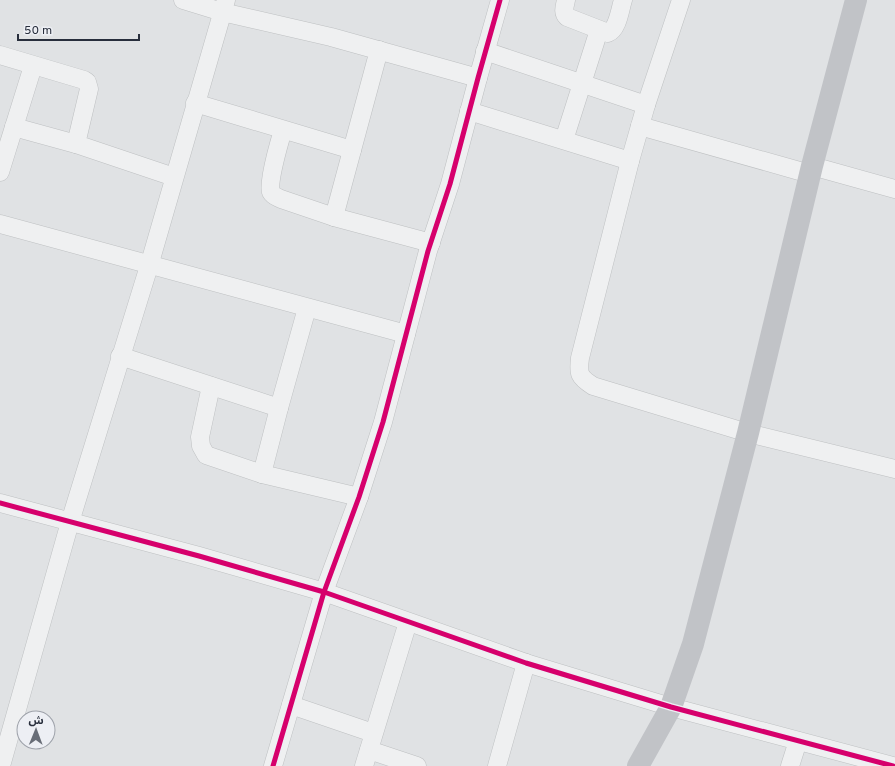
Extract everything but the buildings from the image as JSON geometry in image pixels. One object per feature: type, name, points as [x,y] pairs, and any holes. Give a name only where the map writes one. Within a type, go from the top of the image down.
[{"type":"street","points":[[183,0],[224,6],[478,78]]},
{"type":"street","points":[[273,766],[324,592],[383,422],[431,243],[450,184],[468,111],[500,0]]},
{"type":"street","points":[[566,0],[564,14],[567,17],[599,30],[608,32],[611,31],[616,21],[623,0]]},
{"type":"street","points":[[681,0],[646,105],[630,161],[580,358],[578,370],[580,375],[582,379],[593,386],[748,433],[895,469]]},
{"type":"street","points":[[638,766],[671,707],[693,644],[748,433],[811,170],[856,0]]},
{"type":"street","points":[[1,766],[70,522],[149,266],[224,6]]},
{"type":"street","points":[[564,140],[599,30]]},
{"type":"street","points":[[334,217],[379,50]]},
{"type":"street","points":[[485,51],[646,105]]},
{"type":"street","points":[[0,55],[87,82],[89,89],[76,144]]},
{"type":"street","points":[[0,172],[33,66]]},
{"type":"street","points":[[196,103],[352,150]]},
{"type":"street","points":[[468,111],[630,161]]},
{"type":"street","points":[[640,126],[811,170],[895,189]]},
{"type":"street","points":[[14,127],[76,144],[174,177]]},
{"type":"street","points":[[283,130],[271,181],[271,192],[276,197],[334,217],[431,243]]},
{"type":"street","points":[[0,224],[149,266],[406,334]]},
{"type":"street","points":[[262,474],[307,308]]},
{"type":"street","points":[[120,356],[280,408]]},
{"type":"street","points":[[211,386],[200,437],[201,446],[206,455],[262,474],[358,497]]},
{"type":"street","points":[[0,503],[199,556],[324,592],[526,663],[671,707],[893,766]]},
{"type":"street","points":[[408,622],[366,758],[417,766]]},
{"type":"street","points":[[497,766],[526,663]]},
{"type":"street","points":[[291,705],[373,733]]},
{"type":"street","points":[[790,766],[798,741]]},
{"type":"cycle path","points":[[273,766],[324,592],[359,497],[383,422],[428,251],[450,184],[500,0]]},
{"type":"cycle path","points":[[0,503],[199,556],[324,592],[526,663],[671,707],[893,766]]}]
